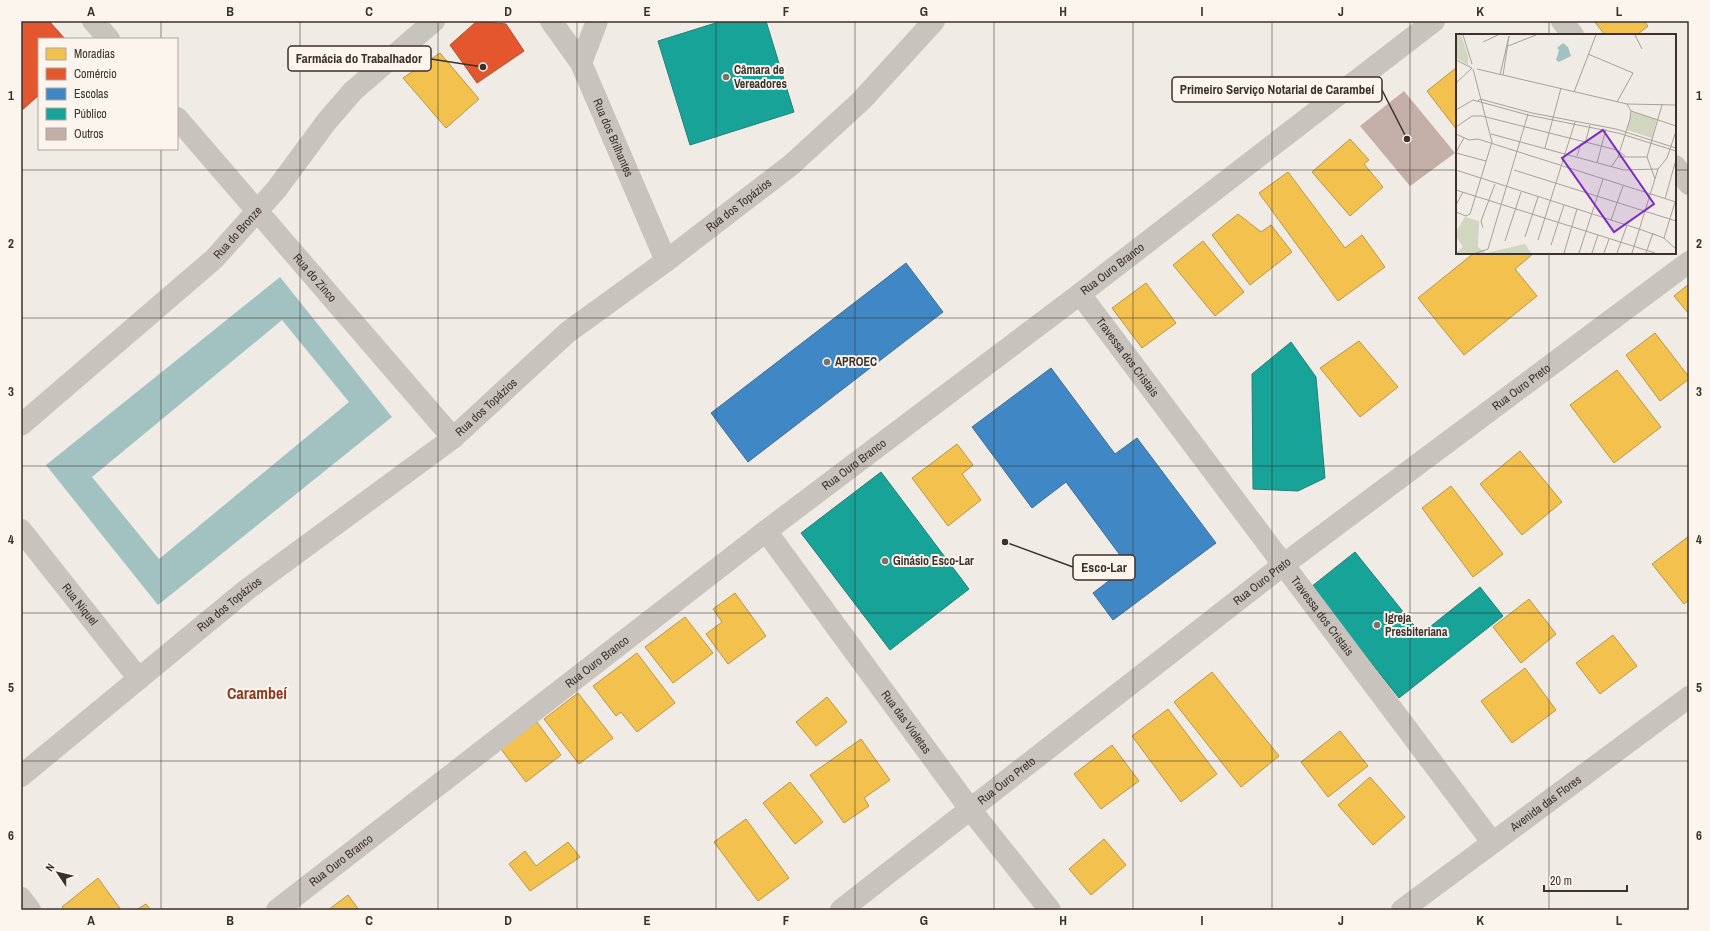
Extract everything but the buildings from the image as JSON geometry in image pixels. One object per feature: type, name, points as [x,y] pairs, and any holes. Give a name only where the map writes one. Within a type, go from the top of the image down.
[{"type":"street","points":[[93,21],[108,38]]},
{"type":"street","name":"Rua do Bronze","points":[[24,418],[214,259],[276,190],[327,121],[353,91],[434,21]]},
{"type":"street","name":"Rua dos Brilhantes","points":[[551,21],[582,63],[666,261]]},
{"type":"street","points":[[582,63],[597,21]]},
{"type":"street","name":"Rua dos Topázios","points":[[21,776],[245,591],[453,438],[568,332],[666,261],[791,165],[861,101],[934,21]]},
{"type":"street","name":"Rua Ouro Branco","points":[[277,910],[766,531],[1080,294],[1434,21]]},
{"type":"street","points":[[1562,21],[1572,34]]},
{"type":"street","name":"Rua do Zinco","points":[[178,119],[453,438]]},
{"type":"street","points":[[1676,167],[1689,184]]},
{"type":"street","name":"Rua Ouro Preto","points":[[841,910],[1283,565],[1689,262]]},
{"type":"street","name":"Travessa dos Cristais","points":[[1080,294],[1492,842]]},
{"type":"street","name":"Rua Niquel","points":[[21,530],[139,679]]},
{"type":"street","name":"Rua das Violetas","points":[[766,531],[970,809],[1050,910]]},
{"type":"street","name":"Avenida das Flores","points":[[1402,910],[1689,697]]},
{"type":"street","points":[[21,898],[30,910]]},
{"type":"water","points":[[280,277],[392,417],[158,605],[46,465]],"holes":[[[282,320],[349,402],[159,559],[92,477]]]},
{"type":"place","name":"Farmácia do Trabalhador","points":[[483,67]]},
{"type":"place","name":"Câmara de Vereadores","points":[[726,77]]},
{"type":"place","name":"Primeiro Serviço Notarial de Carambeí","points":[[1407,139]]},
{"type":"place","name":"APROEC","points":[[827,362]]},
{"type":"place","name":"Esco-Lar","points":[[1005,542]]},
{"type":"place","name":"Ginásio Esco-Lar","points":[[885,561]]},
{"type":"place","name":"Igreja Presbiteriana","points":[[1377,625]]},
{"type":"district","name":"Carambeí","points":[[257,693]]}]
